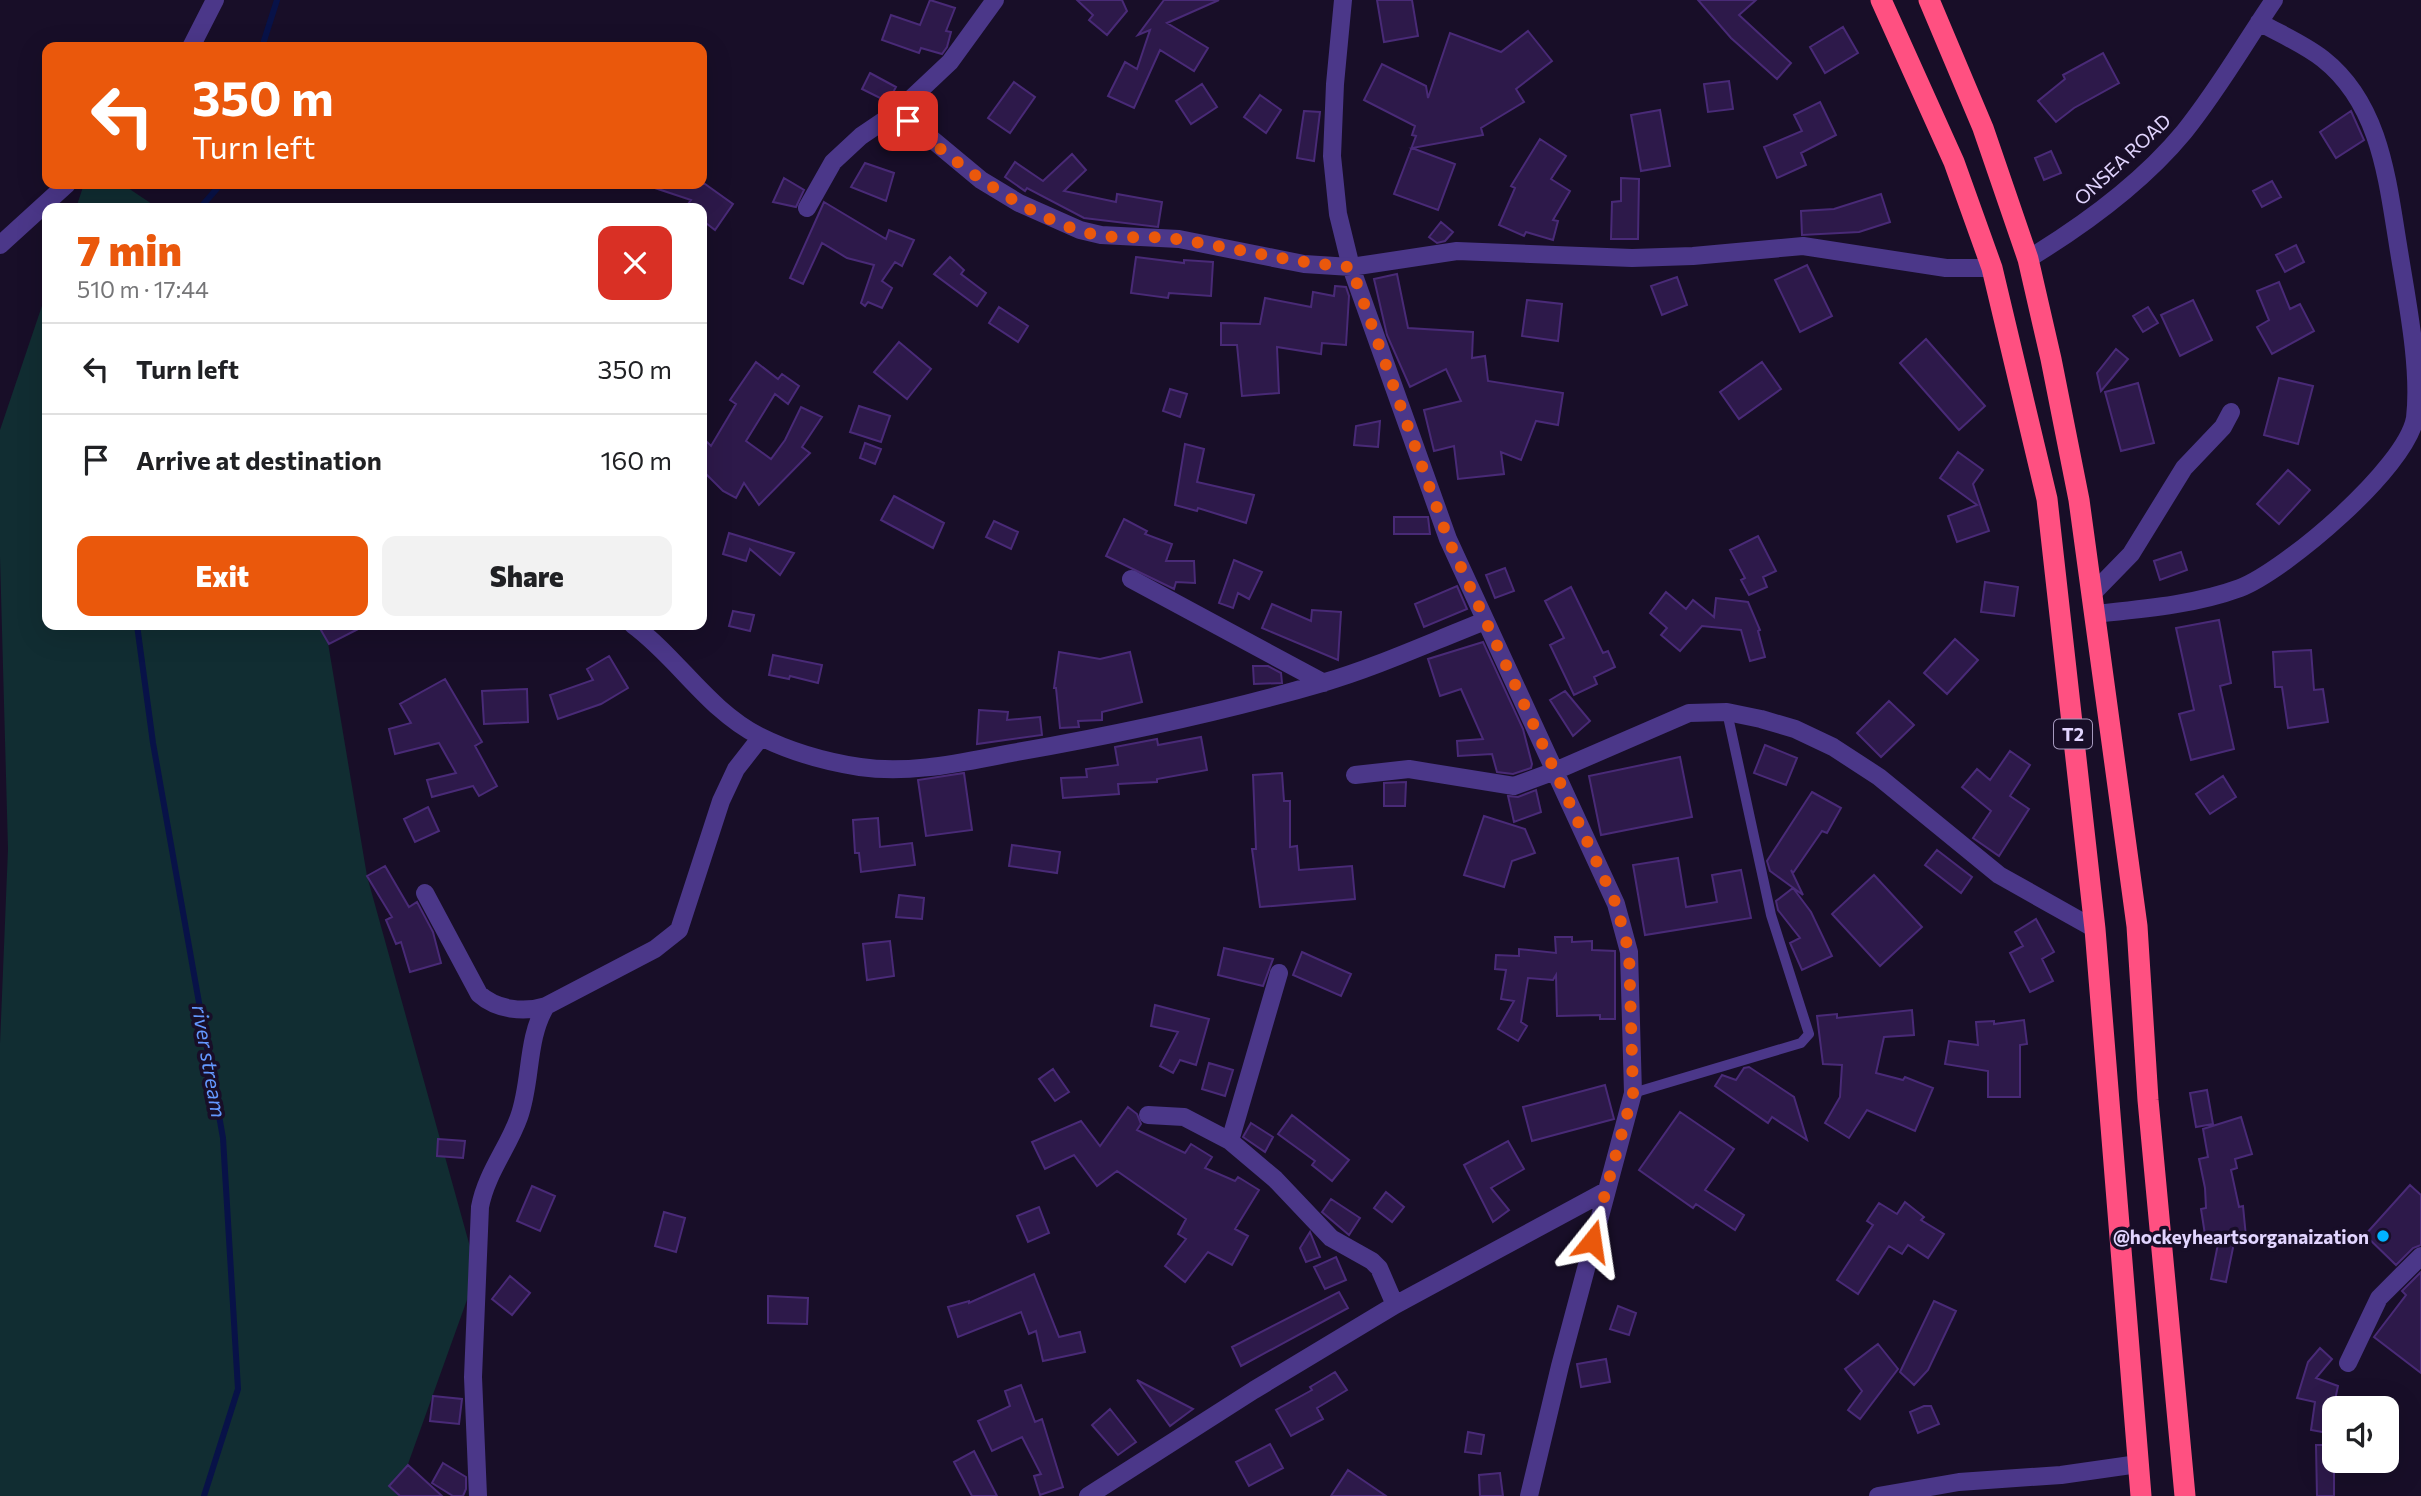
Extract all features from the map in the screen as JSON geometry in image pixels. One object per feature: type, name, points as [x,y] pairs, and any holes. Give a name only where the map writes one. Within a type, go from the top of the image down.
[{"type":"highway","name":"T2","points":[[1881,0],[1954,162],[1992,268],[2047,499],[2095,929],[2141,1496]]},
{"type":"highway","name":"T2","points":[[1929,0],[1983,128],[2028,259],[2052,359],[2076,487],[2137,926],[2148,1100],[2185,1496]]},
{"type":"street","points":[[194,42],[215,0]]},
{"type":"street","points":[[807,208],[833,162],[861,136],[898,111],[950,62],[995,0]]},
{"type":"street","points":[[1343,0],[1332,156],[1338,214],[1351,267],[1448,539],[1616,904],[1627,936],[1633,1009],[1633,1093],[1529,1496]]},
{"type":"street","name":"ONSEA ROAD","points":[[2028,259],[2078,228],[2160,158],[2203,108],[2274,0]]},
{"type":"street","points":[[2093,604],[2221,594],[2261,577],[2368,489],[2407,440],[2415,419],[2414,354],[2405,290],[2375,134],[2357,96],[2341,76],[2321,58],[2259,22]]},
{"type":"street","points":[[898,111],[981,180],[1018,203],[1080,230],[1101,235],[1179,239],[1304,264],[1351,267],[1457,251],[1644,258],[1803,246],[1946,268],[1992,268]]},
{"type":"street","points":[[46,203],[62,189]]},
{"type":"street","points":[[0,245],[42,207]]},
{"type":"street","points":[[2093,604],[2131,554],[2184,468],[2216,435],[2231,412]]},
{"type":"street","points":[[1131,579],[1324,683]]},
{"type":"street","points":[[639,630],[661,648],[724,713],[761,737],[816,756],[861,767],[906,769],[1056,745],[1324,683],[1485,621]]},
{"type":"street","points":[[1355,775],[1409,769],[1506,786],[1522,784],[1675,717],[1689,713],[1727,712],[1795,729],[1833,747],[1879,777],[1999,875],[2095,929]]},
{"type":"street","points":[[425,892],[479,994],[489,1001],[522,1011],[546,1006],[655,949],[679,930],[721,801],[736,769],[761,737]]},
{"type":"street","points":[[1230,1141],[1279,973]]},
{"type":"street","points":[[478,1496],[473,1377],[480,1207],[483,1189],[519,1116],[534,1037],[546,1006]]},
{"type":"street","points":[[1148,1115],[1184,1117],[1230,1141],[1275,1179],[1331,1238],[1372,1261],[1379,1268],[1395,1305]]},
{"type":"street","points":[[1088,1496],[1254,1390],[1395,1305],[1606,1191]]},
{"type":"street","points":[[2348,1363],[2379,1298],[2421,1256]]},
{"type":"street","points":[[1878,1496],[1959,1482],[2062,1475],[2138,1464]]},
{"type":"lane","points":[[1633,1093],[1801,1043],[1809,1034],[1771,915],[1727,712]]},
{"type":"green space","points":[[82,189],[130,189],[150,203],[78,203]]},
{"type":"green space","points":[[42,306],[42,630],[326,630],[367,876],[477,1272],[408,1464],[401,1496],[0,1496],[0,1044],[8,849],[0,557],[0,430]]},
{"type":"building","points":[[930,0],[955,8],[946,31],[951,32],[947,47],[942,54],[921,48],[919,53],[882,40],[891,15],[920,25]]},
{"type":"building","points":[[1077,0],[1122,0],[1127,11],[1107,35],[1089,20],[1093,15]]},
{"type":"building","points":[[1164,0],[1219,0],[1167,23],[1208,48],[1194,71],[1160,50],[1134,108],[1108,96],[1125,62],[1137,69],[1150,30],[1138,35]]},
{"type":"building","points":[[1377,0],[1412,0],[1418,36],[1384,42]]},
{"type":"building","points":[[1698,0],[1756,0],[1739,15],[1791,63],[1777,79],[1731,38]]},
{"type":"building","points":[[1843,27],[1858,53],[1825,73],[1810,47]]},
{"type":"building","points":[[1528,31],[1552,61],[1516,89],[1524,102],[1481,128],[1483,135],[1412,148],[1455,164],[1438,210],[1394,194],[1416,136],[1412,135],[1415,126],[1364,100],[1382,64],[1426,86],[1428,98],[1450,33],[1501,52]]},
{"type":"building","points":[[2103,53],[2119,83],[2074,108],[2056,122],[2038,101],[2065,79],[2063,75]]},
{"type":"building","points":[[870,73],[896,87],[888,102],[862,89]]},
{"type":"building","points":[[1729,81],[1733,109],[1708,112],[1704,84]]},
{"type":"building","points":[[1014,82],[1035,97],[1010,133],[988,118]]},
{"type":"building","points":[[1202,84],[1217,107],[1191,124],[1176,101]]},
{"type":"building","points":[[1260,95],[1281,110],[1266,133],[1244,117]]},
{"type":"building","points":[[1820,102],[1836,135],[1801,153],[1806,165],[1777,178],[1764,147],[1802,131],[1794,115]]},
{"type":"building","points":[[1660,110],[1670,166],[1641,171],[1631,115]]},
{"type":"building","points":[[1304,111],[1320,112],[1314,161],[1297,158]]},
{"type":"building","points":[[2351,111],[2364,140],[2336,158],[2320,132]]},
{"type":"building","points":[[897,125],[915,140],[911,146],[905,146],[884,134]]},
{"type":"building","points":[[1540,139],[1566,156],[1551,179],[1570,191],[1553,220],[1558,221],[1553,240],[1526,232],[1524,236],[1499,225],[1515,188],[1511,186]]},
{"type":"building","points":[[2051,151],[2061,173],[2044,180],[2035,158]]},
{"type":"building","points":[[1072,154],[1086,170],[1064,191],[1116,202],[1117,194],[1162,202],[1158,227],[1084,218],[1027,188],[1025,191],[1005,177],[1015,162],[1043,181]]},
{"type":"building","points":[[865,163],[894,173],[886,201],[851,187]]},
{"type":"building","points":[[784,178],[804,190],[796,207],[773,202]]},
{"type":"building","points":[[1621,178],[1639,179],[1638,239],[1611,239],[1612,202],[1621,201]]},
{"type":"building","points":[[2272,181],[2281,197],[2262,207],[2253,191]]},
{"type":"building","points":[[707,185],[733,204],[715,230],[707,224],[707,203],[689,203],[691,200],[658,189],[707,189]]},
{"type":"building","points":[[1881,194],[1890,222],[1859,232],[1802,235],[1801,211],[1834,209]]},
{"type":"building","points":[[824,202],[886,239],[889,230],[914,240],[902,266],[895,262],[882,281],[892,288],[882,308],[868,302],[865,306],[861,303],[874,265],[847,258],[822,243],[803,284],[790,278]]},
{"type":"building","points":[[1441,222],[1453,232],[1445,241],[1437,243],[1429,237]]},
{"type":"building","points":[[2296,245],[2304,262],[2285,272],[2276,255]]},
{"type":"building","points":[[950,257],[964,270],[961,274],[986,293],[977,306],[934,274]]},
{"type":"building","points":[[1136,257],[1184,263],[1184,260],[1213,262],[1211,296],[1169,293],[1168,298],[1131,293]]},
{"type":"building","points":[[1807,265],[1832,316],[1800,332],[1775,280]]},
{"type":"building","points":[[1397,274],[1408,328],[1473,332],[1472,358],[1485,356],[1488,381],[1563,393],[1558,425],[1536,421],[1521,460],[1501,452],[1504,474],[1458,479],[1454,446],[1434,451],[1424,410],[1461,401],[1446,369],[1410,387],[1387,335],[1374,279]]},
{"type":"building","points":[[1677,277],[1687,305],[1662,315],[1651,286]]},
{"type":"building","points":[[2279,282],[2290,309],[2300,304],[2314,331],[2272,354],[2257,327],[2269,320],[2257,291]]},
{"type":"building","points":[[1335,286],[1346,287],[1349,296],[1346,345],[1322,343],[1321,354],[1277,347],[1279,393],[1242,396],[1237,345],[1221,345],[1221,323],[1260,324],[1265,298],[1311,307],[1313,292],[1334,296]]},
{"type":"building","points":[[1527,300],[1562,304],[1558,341],[1522,336]]},
{"type":"building","points":[[2193,300],[2212,340],[2180,356],[2161,315]]},
{"type":"building","points":[[999,307],[1028,326],[1018,342],[989,323]]},
{"type":"building","points":[[2148,307],[2158,323],[2143,332],[2133,316]]},
{"type":"building","points":[[1926,339],[1985,406],[1959,430],[1900,363]]},
{"type":"building","points":[[899,342],[931,369],[907,399],[874,372]]},
{"type":"building","points":[[2116,349],[2128,359],[2101,391],[2097,373]]},
{"type":"building","points":[[756,362],[778,379],[782,374],[799,386],[788,404],[775,394],[746,441],[771,459],[785,440],[801,407],[822,417],[802,447],[810,453],[759,505],[744,483],[736,498],[723,491],[707,475],[707,442],[711,446],[736,404],[730,400]]},
{"type":"building","points":[[1762,362],[1781,389],[1739,419],[1720,392]]},
{"type":"building","points":[[2279,378],[2313,386],[2298,444],[2264,435]]},
{"type":"building","points":[[2138,383],[2154,443],[2121,451],[2105,392]]},
{"type":"building","points":[[1170,389],[1187,394],[1180,417],[1163,411]]},
{"type":"building","points":[[859,406],[890,416],[881,442],[850,432]]},
{"type":"building","points":[[1380,421],[1378,447],[1354,445],[1356,426]]},
{"type":"building","points":[[865,443],[881,449],[875,464],[860,458]]},
{"type":"building","points":[[1185,444],[1204,449],[1197,482],[1254,495],[1246,523],[1198,508],[1197,511],[1175,505]]},
{"type":"building","points":[[1958,452],[1983,470],[1973,484],[1989,531],[1957,542],[1948,516],[1977,505],[1940,478]]},
{"type":"building","points":[[2288,470],[2310,490],[2279,524],[2257,504]]},
{"type":"building","points":[[894,496],[944,523],[933,548],[881,520]]},
{"type":"building","points":[[1394,517],[1428,517],[1430,534],[1394,534]]},
{"type":"building","points":[[1124,519],[1147,531],[1145,534],[1172,544],[1166,561],[1194,561],[1195,583],[1176,582],[1174,589],[1106,556]]},
{"type":"building","points":[[994,521],[1018,532],[1011,549],[986,537]]},
{"type":"building","points":[[729,533],[794,553],[780,575],[750,549],[746,561],[723,554]]},
{"type":"building","points":[[1758,536],[1776,571],[1763,577],[1767,587],[1749,595],[1741,580],[1745,578],[1730,550]]},
{"type":"building","points":[[2181,552],[2187,570],[2160,580],[2154,561]]},
{"type":"building","points":[[1234,560],[1262,572],[1249,599],[1238,593],[1233,608],[1219,603]]},
{"type":"building","points":[[1505,568],[1514,591],[1495,598],[1486,575]]},
{"type":"building","points":[[1985,582],[2018,587],[2014,616],[1981,612]]},
{"type":"building","points":[[1457,586],[1467,609],[1424,627],[1415,604]]},
{"type":"building","points":[[1571,587],[1603,653],[1608,651],[1615,667],[1594,677],[1597,684],[1574,695],[1550,645],[1564,638],[1545,601]]},
{"type":"building","points":[[1666,592],[1686,609],[1693,600],[1714,617],[1716,598],[1748,602],[1760,630],[1758,631],[1765,657],[1750,661],[1741,630],[1702,626],[1680,651],[1661,635],[1667,628],[1650,613]]},
{"type":"building","points":[[1272,604],[1311,621],[1312,610],[1341,612],[1338,660],[1262,628]]},
{"type":"building","points":[[733,611],[754,615],[750,631],[729,626]]},
{"type":"building","points":[[2219,620],[2231,683],[2220,686],[2234,749],[2191,760],[2179,714],[2194,710],[2176,628]]},
{"type":"building","points":[[321,630],[356,630],[329,644]]},
{"type":"building","points":[[1955,639],[1978,660],[1947,694],[1924,673]]},
{"type":"building","points":[[1483,642],[1523,729],[1532,764],[1531,768],[1513,774],[1497,772],[1492,754],[1458,756],[1457,741],[1483,739],[1461,689],[1440,696],[1428,659]]},
{"type":"building","points":[[2311,650],[2314,690],[2323,689],[2328,722],[2288,728],[2282,687],[2275,687],[2273,652]]},
{"type":"building","points":[[1059,652],[1100,659],[1130,652],[1142,702],[1102,712],[1102,720],[1078,721],[1079,727],[1060,728],[1054,688]]},
{"type":"building","points":[[773,655],[822,665],[818,683],[790,676],[789,679],[769,675]]},
{"type":"building","points":[[609,656],[628,688],[601,704],[558,719],[550,695],[593,680],[587,669]]},
{"type":"building","points":[[1253,666],[1268,666],[1281,673],[1282,683],[1254,684]]},
{"type":"building","points":[[445,679],[482,742],[475,746],[497,786],[479,796],[473,786],[432,797],[427,780],[456,773],[439,743],[395,754],[389,729],[411,723],[400,704]]},
{"type":"building","points":[[527,689],[528,722],[484,724],[482,691]]},
{"type":"building","points":[[1565,691],[1590,721],[1573,736],[1550,700]]},
{"type":"building","points":[[1889,701],[1914,725],[1881,757],[1857,733]]},
{"type":"building","points":[[979,710],[1008,712],[1007,720],[1040,717],[1042,735],[977,744]]},
{"type":"building","points":[[1201,737],[1207,770],[1157,779],[1157,782],[1118,784],[1119,794],[1063,798],[1061,778],[1087,777],[1086,769],[1118,765],[1115,747],[1157,739],[1158,745]]},
{"type":"building","points":[[1765,745],[1797,758],[1786,785],[1754,773]]},
{"type":"building","points":[[2010,751],[2030,765],[2010,796],[2029,809],[1999,856],[1973,838],[1991,811],[1962,787],[1977,769],[1990,780]]},
{"type":"building","points":[[1680,757],[1692,817],[1601,835],[1589,776]]},
{"type":"building","points":[[964,773],[972,830],[926,836],[918,780]]},
{"type":"building","points":[[1282,773],[1284,801],[1290,801],[1290,847],[1297,846],[1299,870],[1352,866],[1355,899],[1260,907],[1252,849],[1256,849],[1253,775]]},
{"type":"building","points":[[2223,776],[2236,797],[2210,814],[2196,794]]},
{"type":"building","points":[[1406,782],[1405,806],[1384,806],[1384,783]]},
{"type":"building","points":[[1536,790],[1541,812],[1514,822],[1508,796],[1518,797]]},
{"type":"building","points":[[1812,792],[1841,808],[1827,833],[1822,831],[1793,873],[1791,870],[1803,895],[1770,871],[1767,861]]},
{"type":"building","points":[[428,807],[439,831],[415,842],[404,819]]},
{"type":"building","points":[[1484,816],[1525,829],[1535,853],[1512,861],[1504,887],[1464,875]]},
{"type":"building","points":[[878,818],[880,847],[912,843],[915,865],[861,872],[859,853],[855,853],[853,820]]},
{"type":"building","points":[[1012,845],[1060,852],[1057,873],[1009,866]]},
{"type":"building","points":[[1937,850],[1972,877],[1961,893],[1925,865]]},
{"type":"building","points":[[1678,858],[1686,907],[1717,902],[1712,875],[1741,870],[1751,918],[1645,935],[1633,865]]},
{"type":"building","points":[[385,866],[409,907],[417,902],[433,932],[441,963],[410,972],[401,942],[396,944],[386,920],[392,917],[367,876]]},
{"type":"building","points":[[1874,875],[1922,927],[1880,966],[1832,914]]},
{"type":"building","points":[[1793,888],[1811,912],[1832,956],[1802,970],[1790,943],[1800,938],[1778,910],[1776,901]]},
{"type":"building","points":[[899,895],[924,898],[922,919],[896,917]]},
{"type":"building","points":[[2036,919],[2054,952],[2042,959],[2053,981],[2030,992],[2010,953],[2023,946],[2015,932]]},
{"type":"building","points":[[1555,937],[1572,937],[1572,942],[1592,941],[1592,950],[1615,951],[1615,1019],[1600,1019],[1600,1015],[1557,1016],[1556,975],[1553,980],[1528,978],[1521,1022],[1527,1026],[1518,1041],[1498,1029],[1514,1001],[1501,999],[1506,970],[1495,969],[1496,955],[1519,956],[1519,949],[1556,953]]},
{"type":"building","points":[[890,941],[894,976],[867,980],[863,944]]},
{"type":"building","points":[[1224,948],[1273,959],[1263,986],[1218,975]]},
{"type":"building","points":[[1302,952],[1351,974],[1341,996],[1293,975]]},
{"type":"building","points":[[1155,1005],[1209,1019],[1196,1065],[1180,1060],[1173,1073],[1160,1066],[1178,1032],[1151,1026]]},
{"type":"building","points":[[1912,1010],[1914,1035],[1884,1037],[1876,1073],[1903,1080],[1905,1077],[1933,1088],[1915,1131],[1867,1110],[1849,1138],[1825,1123],[1840,1097],[1842,1065],[1823,1064],[1817,1016],[1837,1014],[1837,1018]]},
{"type":"building","points":[[2024,1020],[2027,1044],[2020,1045],[2020,1097],[1988,1097],[1988,1071],[1945,1064],[1949,1041],[1978,1045],[1976,1022],[1994,1021],[1994,1024]]},
{"type":"building","points":[[1209,1063],[1233,1070],[1225,1096],[1202,1089]]},
{"type":"building","points":[[1749,1067],[1794,1097],[1807,1140],[1772,1117],[1768,1123],[1715,1086],[1722,1075],[1736,1080],[1744,1068]]},
{"type":"building","points":[[1053,1069],[1069,1092],[1055,1101],[1039,1079]]},
{"type":"building","points":[[1605,1085],[1614,1119],[1532,1141],[1523,1107]]},
{"type":"building","points":[[2207,1090],[2213,1124],[2196,1127],[2190,1093]]},
{"type":"building","points":[[1128,1107],[1137,1114],[1141,1124],[1137,1130],[1185,1153],[1191,1144],[1212,1157],[1205,1168],[1235,1181],[1238,1177],[1259,1190],[1235,1229],[1248,1236],[1232,1265],[1208,1252],[1185,1282],[1165,1266],[1186,1239],[1178,1234],[1186,1219],[1117,1171],[1097,1186],[1074,1155],[1045,1169],[1032,1142],[1081,1121],[1100,1146]]},
{"type":"building","points":[[1680,1112],[1734,1149],[1705,1190],[1744,1215],[1735,1230],[1696,1204],[1693,1208],[1639,1170]]},
{"type":"building","points":[[1292,1115],[1349,1160],[1332,1181],[1312,1165],[1315,1161],[1278,1134]]},
{"type":"building","points":[[2241,1117],[2252,1154],[2235,1159],[2237,1168],[2231,1170],[2239,1207],[2243,1206],[2246,1237],[2235,1238],[2226,1282],[2211,1279],[2219,1239],[2206,1241],[2201,1209],[2206,1208],[2205,1188],[2199,1159],[2208,1157],[2203,1129]]},
{"type":"building","points":[[1251,1123],[1273,1137],[1265,1152],[1243,1137]]},
{"type":"building","points":[[438,1139],[465,1141],[463,1158],[437,1156]]},
{"type":"building","points":[[1508,1141],[1524,1169],[1491,1188],[1509,1210],[1493,1222],[1464,1165]]},
{"type":"building","points":[[2410,1185],[2421,1195],[2421,1245],[2413,1248],[2396,1265],[2365,1235]]},
{"type":"building","points":[[532,1186],[555,1196],[540,1231],[517,1221]]},
{"type":"building","points":[[1386,1192],[1404,1207],[1392,1222],[1374,1208]]},
{"type":"building","points":[[1331,1199],[1360,1218],[1349,1235],[1322,1212]]},
{"type":"building","points":[[1905,1202],[1924,1217],[1921,1220],[1944,1234],[1928,1258],[1908,1245],[1902,1254],[1889,1246],[1858,1294],[1837,1280],[1873,1225],[1867,1221],[1879,1203],[1897,1214]]},
{"type":"building","points":[[1039,1207],[1049,1233],[1028,1242],[1017,1216]]},
{"type":"building","points":[[664,1212],[685,1218],[676,1252],[655,1246]]},
{"type":"building","points":[[1310,1232],[1320,1257],[1306,1262],[1300,1248]]},
{"type":"building","points":[[1336,1257],[1346,1280],[1325,1289],[1314,1267]]},
{"type":"building","points":[[2421,1272],[2421,1373],[2374,1337],[2406,1295],[2402,1291]]},
{"type":"building","points":[[1034,1274],[1059,1337],[1080,1332],[1085,1352],[1043,1361],[1036,1331],[1029,1334],[1021,1312],[958,1337],[948,1307],[969,1303]]},
{"type":"building","points":[[510,1276],[530,1293],[512,1315],[492,1299]]},
{"type":"building","points":[[1339,1292],[1348,1308],[1241,1366],[1232,1347]]},
{"type":"building","points":[[768,1296],[808,1298],[807,1324],[768,1323]]},
{"type":"building","points":[[1934,1301],[1956,1311],[1928,1370],[1914,1385],[1900,1372]]},
{"type":"building","points":[[1618,1306],[1636,1313],[1629,1335],[1610,1329]]},
{"type":"building","points":[[1878,1344],[1898,1369],[1860,1419],[1848,1410],[1862,1391],[1845,1369]]},
{"type":"building","points":[[2320,1348],[2332,1359],[2316,1378],[2338,1386],[2336,1396],[2322,1396],[2322,1432],[2311,1430],[2315,1402],[2297,1398],[2308,1362]]},
{"type":"building","points":[[1606,1359],[1610,1382],[1581,1387],[1577,1364]]},
{"type":"building","points":[[1335,1372],[1347,1390],[1317,1408],[1323,1419],[1291,1436],[1276,1410],[1312,1390],[1310,1387]]},
{"type":"building","points":[[1137,1380],[1193,1409],[1170,1426]]},
{"type":"building","points":[[1021,1385],[1035,1422],[1042,1419],[1063,1487],[1040,1495],[1034,1476],[1041,1474],[1022,1437],[992,1451],[978,1421],[1010,1406],[1005,1391]]},
{"type":"building","points":[[433,1396],[462,1399],[459,1424],[430,1421]]},
{"type":"building","points":[[1931,1406],[1939,1424],[1918,1433],[1910,1412]]},
{"type":"building","points":[[1110,1409],[1136,1442],[1118,1455],[1092,1425]]},
{"type":"building","points":[[1468,1432],[1484,1435],[1481,1454],[1465,1452]]},
{"type":"building","points":[[1270,1444],[1283,1468],[1249,1486],[1236,1462]]},
{"type":"building","points":[[2316,1445],[2322,1445],[2322,1473],[2334,1473],[2334,1496],[2317,1496]]},
{"type":"building","points":[[974,1451],[997,1496],[972,1496],[954,1462]]},
{"type":"building","points":[[443,1463],[466,1477],[463,1496],[453,1496],[432,1483]]},
{"type":"building","points":[[408,1465],[442,1496],[400,1496],[389,1486]]},
{"type":"building","points":[[1348,1470],[1386,1496],[1331,1496]]},
{"type":"building","points":[[1500,1473],[1503,1496],[1480,1496],[1479,1475]]},
{"type":"waterway","name":"river stream","points":[[264,42],[277,0]]},
{"type":"waterway","name":"river stream","points":[[204,203],[217,189]]},
{"type":"waterway","name":"river stream","points":[[138,630],[153,743],[223,1138],[238,1389],[204,1496]]},
{"type":"place","name":"@hockeyheartsorganaization","points":[[2383,1236]]},
{"type":"route","points":[[908,121],[981,180],[1018,203],[1080,230],[1101,235],[1179,239],[1304,264],[1351,267],[1448,539],[1527,716],[1616,904],[1627,936],[1633,1009],[1633,1093],[1592,1241]]}]
